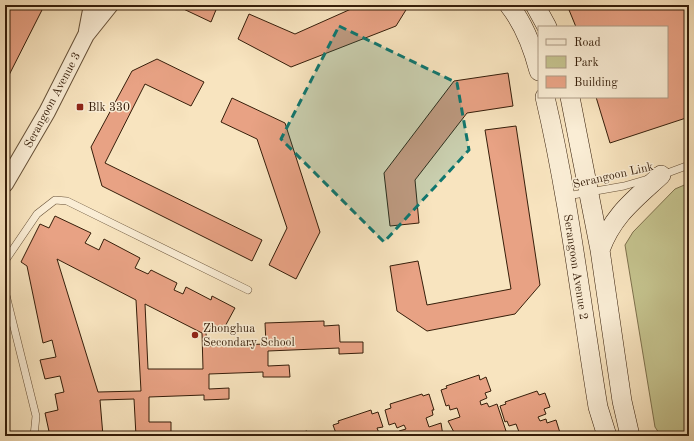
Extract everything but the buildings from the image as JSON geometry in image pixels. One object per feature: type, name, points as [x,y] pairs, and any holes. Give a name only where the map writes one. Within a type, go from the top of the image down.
[{"type":"main road","points":[[523,8],[536,34],[538,59]]},
{"type":"main road","name":"Serangoon Avenue 2","points":[[545,98],[553,131],[598,407],[607,436]]},
{"type":"main road","name":"Serangoon Avenue 2","points":[[570,98],[600,250],[622,401],[630,436]]},
{"type":"main road","points":[[600,250],[607,232],[620,214],[660,175]]},
{"type":"street","name":"Serangoon Avenue 3","points":[[86,35],[92,5]]},
{"type":"street","name":"Serangoon Avenue 3","points":[[5,184],[47,112],[86,35],[110,5]]},
{"type":"lane","name":"Serangoon Link","points":[[564,197],[624,186],[689,165]]},
{"type":"lane","points":[[5,261],[37,214],[56,200],[67,201],[248,290]]},
{"type":"lane","points":[[5,291],[36,416],[34,436]]},
{"type":"highlighted area","points":[[339,26],[457,83],[469,150],[384,242],[281,139]]},
{"type":"green space","points":[[689,183],[689,436],[661,436],[655,427],[625,245],[633,232],[675,189]]},
{"type":"place","name":"Blk 330","points":[[80,107]]},
{"type":"place","name":"Zhonghua Secondary School","points":[[195,335]]}]
